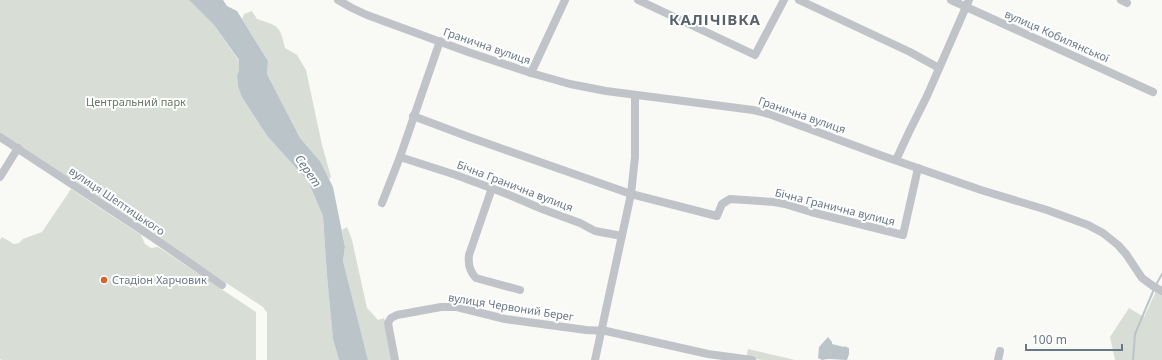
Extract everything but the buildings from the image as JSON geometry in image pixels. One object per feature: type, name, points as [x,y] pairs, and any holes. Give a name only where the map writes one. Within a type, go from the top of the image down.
[{"type":"street","name":"Гранична вулиця","points":[[338,0],[367,15],[468,52],[531,73],[581,86],[762,112],[918,168],[1073,219],[1092,227],[1108,237],[1120,248],[1142,278],[1156,289],[1162,291]]},
{"type":"street","points":[[531,73],[565,0]]},
{"type":"street","points":[[638,0],[755,55],[784,0]]},
{"type":"street","points":[[799,0],[910,52],[939,68]]},
{"type":"street","name":"вулиця Кобилянської","points":[[951,0],[968,4],[1153,92]]},
{"type":"street","points":[[896,160],[927,96],[968,4]]},
{"type":"street","points":[[382,202],[400,157],[440,41]]},
{"type":"street","points":[[595,360],[631,194],[635,157],[635,94]]},
{"type":"street","name":"Бічна Гранична вулиця","points":[[413,116],[476,140],[631,194],[717,216],[722,204],[730,199],[779,203],[903,235],[918,168]]},
{"type":"street","name":"вулиця Шептицького","points":[[0,137],[222,285]]},
{"type":"street","points":[[0,177],[18,148]]},
{"type":"street","name":"Бічна Гранична вулиця","points":[[400,157],[492,188],[580,223],[595,231],[622,236]]},
{"type":"street","points":[[492,188],[469,255],[469,264],[472,274],[476,278],[520,290]]},
{"type":"street","name":"вулиця Червоний Берег","points":[[395,360],[388,323],[390,319],[397,315],[441,307],[449,306],[463,308],[513,321],[601,330]]},
{"type":"street","points":[[601,330],[708,354],[752,360]]},
{"type":"street","points":[[998,360],[1000,351]]},
{"type":"green space","name":"Центральний парк","points":[[0,0],[189,0],[214,25],[239,61],[237,76],[238,86],[268,137],[308,181],[323,216],[333,339],[339,360],[267,360],[267,313],[263,307],[0,134]]},
{"type":"green space","points":[[252,11],[257,19],[274,25],[280,31],[285,48],[297,55],[306,70],[322,145],[331,177],[329,179],[320,161],[300,138],[267,74],[268,61],[242,19],[244,14]]},
{"type":"green space","name":"Стадіон Харчовик","points":[[71,189],[141,235],[145,244],[151,248],[158,247],[256,312],[256,360],[0,359],[0,240],[2,237],[14,244],[42,232]]},
{"type":"green space","points":[[347,227],[352,240],[367,308],[378,320],[384,318],[394,360],[368,360],[343,261],[345,247],[342,230]]},
{"type":"green space","points":[[1156,291],[1162,293],[1162,360],[1115,360],[1110,337],[1129,308],[1144,317]]},
{"type":"green space","points":[[748,349],[795,360],[763,360],[746,358]]},
{"type":"water","name":"Серет","points":[[189,0],[223,0],[227,6],[237,11],[268,61],[267,74],[300,138],[320,161],[333,187],[345,247],[343,261],[368,360],[339,360],[333,339],[323,216],[308,181],[268,137],[242,97],[238,86],[237,76],[239,70],[239,60],[214,25]]},
{"type":"water","points":[[828,337],[832,344],[849,348],[847,360],[822,360],[818,358],[819,347]]},
{"type":"waterway","points":[[1156,285],[1162,274]]},
{"type":"waterway","points":[[1133,360],[1135,334],[1154,289]]},
{"type":"place","name":"Стадіон Харчовик","points":[[104,280]]},
{"type":"district","name":"КАЛІЧІВКА","points":[[715,20]]}]
